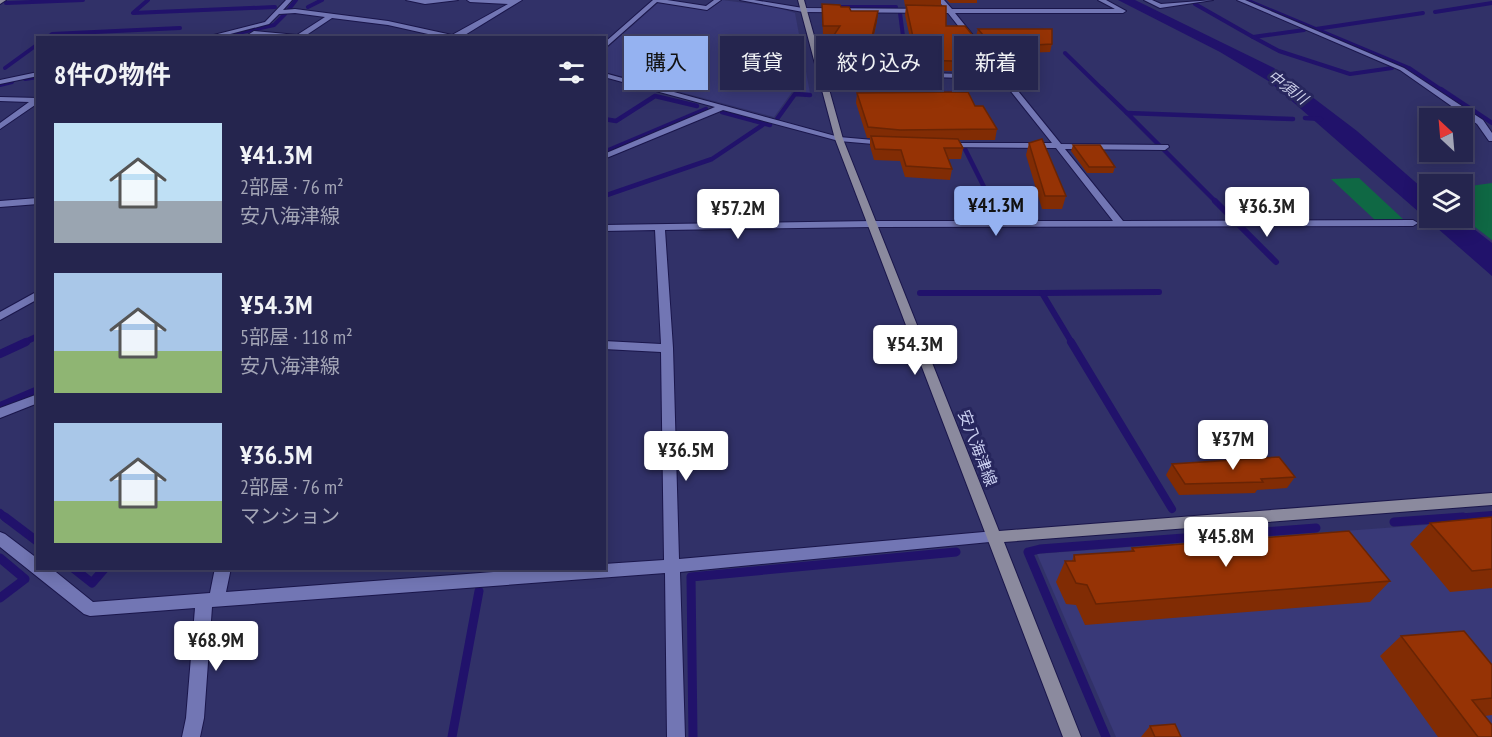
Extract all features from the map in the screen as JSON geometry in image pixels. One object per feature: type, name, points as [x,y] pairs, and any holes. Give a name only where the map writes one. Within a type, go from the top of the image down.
[{"type":"main road","name":"安八海津線","points":[[802,5],[816,54]]},
{"type":"main road","name":"安八海津線","points":[[826,90],[839,139],[1072,737]]},
{"type":"main road","points":[[995,537],[1492,499]]},
{"type":"street","points":[[213,36],[267,23],[289,0]]},
{"type":"street","points":[[408,0],[425,2],[455,0]]},
{"type":"street","points":[[470,0],[517,1]]},
{"type":"street","points":[[606,44],[656,0],[707,8],[718,0]]},
{"type":"street","points":[[743,0],[802,5],[950,11],[1123,11],[1101,0]]},
{"type":"street","points":[[941,0],[969,36]]},
{"type":"street","points":[[1147,0],[1160,6],[1210,0]]},
{"type":"street","points":[[1240,0],[1402,69],[1480,122],[1492,139]]},
{"type":"street","points":[[456,36],[517,1]]},
{"type":"street","points":[[279,12],[295,11],[388,23],[449,36]]},
{"type":"street","points":[[299,36],[330,16]]},
{"type":"street","points":[[249,36],[254,33],[286,36]]},
{"type":"street","points":[[0,82],[36,74]]},
{"type":"street","points":[[606,76],[839,139],[898,145]]},
{"type":"street","points":[[1012,90],[1120,223]]},
{"type":"street","points":[[0,99],[36,100]]},
{"type":"street","points":[[0,127],[36,101]]},
{"type":"street","points":[[606,156],[720,108]]},
{"type":"street","points":[[942,145],[1165,147]]},
{"type":"street","points":[[0,204],[36,201]]},
{"type":"street","points":[[606,228],[872,224],[1413,223]]},
{"type":"street","points":[[660,228],[667,348],[676,737]]},
{"type":"street","points":[[0,317],[36,295]]},
{"type":"street","points":[[606,345],[667,348]]},
{"type":"street","points":[[0,413],[36,399]]},
{"type":"street","points":[[41,570],[90,609],[672,566],[995,537]]},
{"type":"street","points":[[0,538],[36,566]]},
{"type":"street","points":[[191,737],[210,601],[222,570]]},
{"type":"shaded area","points":[[722,0],[775,7],[795,13],[799,36],[720,36],[720,90],[804,90],[804,61],[810,93],[792,92],[774,117],[673,90],[708,90],[708,36],[624,36],[624,77],[606,72],[606,49],[658,3],[709,10]]},
{"type":"shaded area","points":[[1492,520],[1492,737],[1116,737],[1037,554]]},
{"type":"green space","points":[[1359,178],[1404,220],[1375,220],[1331,179]]},
{"type":"green space","points":[[1492,183],[1492,240],[1473,225],[1473,186]]},
{"type":"water","name":"中須川","points":[[1118,0],[1135,0],[1274,68],[1357,131],[1419,185],[1419,212],[1270,82],[1220,52]]},
{"type":"water","points":[[1437,228],[1473,228],[1492,243],[1492,276]]},
{"type":"building","points":[[822,4],[849,7],[851,11],[878,11],[872,36],[833,36],[840,26],[823,26]]},
{"type":"building","points":[[906,5],[946,6],[946,26],[965,26],[973,36],[954,36],[954,61],[942,61],[942,36],[913,36]]},
{"type":"building","points":[[978,29],[1052,29],[1052,44],[1038,45],[1038,36],[984,36]]},
{"type":"building","points":[[968,92],[975,106],[983,106],[997,129],[900,130],[868,127],[857,93]]},
{"type":"building","points":[[871,136],[958,139],[963,148],[944,148],[952,169],[906,166],[901,150],[875,149]]},
{"type":"building","points":[[1042,139],[1066,196],[1045,196],[1029,143]]},
{"type":"building","points":[[1073,145],[1100,145],[1115,167],[1089,167]]},
{"type":"building","points":[[1279,457],[1295,477],[1261,479],[1263,482],[1185,484],[1172,464]]},
{"type":"building","points":[[1492,517],[1492,569],[1472,571],[1430,523]]},
{"type":"building","points":[[1349,531],[1390,581],[1096,604],[1087,585],[1076,583],[1065,561],[1075,561],[1074,555],[1134,551],[1132,548]]},
{"type":"building","points":[[1464,631],[1492,665],[1492,698],[1472,700],[1492,725],[1492,737],[1478,737],[1401,636]]},
{"type":"building","points":[[1175,724],[1181,737],[1155,737],[1150,726]]},
{"type":"waterway","points":[[6,3],[83,0]]},
{"type":"waterway","points":[[148,0],[133,13],[275,7]]},
{"type":"waterway","points":[[289,9],[296,0]]},
{"type":"waterway","points":[[308,7],[322,0]]},
{"type":"waterway","points":[[1246,0],[1409,68],[1443,91]]},
{"type":"waterway","points":[[1435,12],[1492,3]]},
{"type":"waterway","points":[[1195,4],[1253,37]]},
{"type":"waterway","points":[[841,7],[896,7]]},
{"type":"waterway","points":[[900,13],[903,36]]},
{"type":"waterway","points":[[1316,29],[1423,13]]},
{"type":"waterway","points":[[225,36],[274,25],[285,14]]},
{"type":"waterway","points":[[50,36],[52,34],[180,28]]},
{"type":"waterway","points":[[1253,37],[1304,30]]},
{"type":"waterway","points":[[1253,37],[1279,51],[1350,74],[1392,68]]},
{"type":"waterway","points":[[5,68],[36,45]]},
{"type":"waterway","points":[[1065,53],[1104,91]]},
{"type":"waterway","points":[[25,79],[36,77]]},
{"type":"waterway","points":[[0,85],[12,82]]},
{"type":"waterway","points":[[1102,89],[1127,113]]},
{"type":"waterway","points":[[1441,89],[1492,123]]},
{"type":"waterway","points":[[777,119],[795,94],[810,95]]},
{"type":"waterway","points":[[606,119],[616,121],[655,96],[697,106]]},
{"type":"waterway","points":[[606,151],[706,109]]},
{"type":"waterway","points":[[722,112],[770,125]]},
{"type":"waterway","points":[[1127,113],[1293,119]]},
{"type":"waterway","points":[[1127,113],[1276,262]]},
{"type":"waterway","points":[[1305,118],[1321,119]]},
{"type":"waterway","points":[[606,195],[712,159],[764,124]]},
{"type":"waterway","points":[[964,147],[992,203]]},
{"type":"waterway","points":[[992,201],[1001,220]]},
{"type":"waterway","points":[[1042,293],[1159,292]]},
{"type":"waterway","points":[[920,293],[1042,293]]},
{"type":"waterway","points":[[1042,293],[1072,343]]},
{"type":"waterway","points":[[23,343],[36,337]]},
{"type":"waterway","points":[[0,354],[26,342]]},
{"type":"waterway","points":[[1071,342],[1172,509]]},
{"type":"waterway","points":[[0,406],[36,391]]},
{"type":"waterway","points":[[0,513],[7,519]]},
{"type":"waterway","points":[[1442,519],[1492,515]]},
{"type":"waterway","points":[[5,517],[36,540]]},
{"type":"waterway","points":[[1394,522],[1463,517]]},
{"type":"waterway","points":[[1106,737],[1028,552],[1040,549],[1316,528]]},
{"type":"waterway","points":[[693,737],[691,577],[956,552]]},
{"type":"waterway","points":[[0,558],[25,579],[0,598]]},
{"type":"waterway","points":[[76,570],[92,583],[103,570]]},
{"type":"waterway","points":[[452,737],[479,591]]}]
